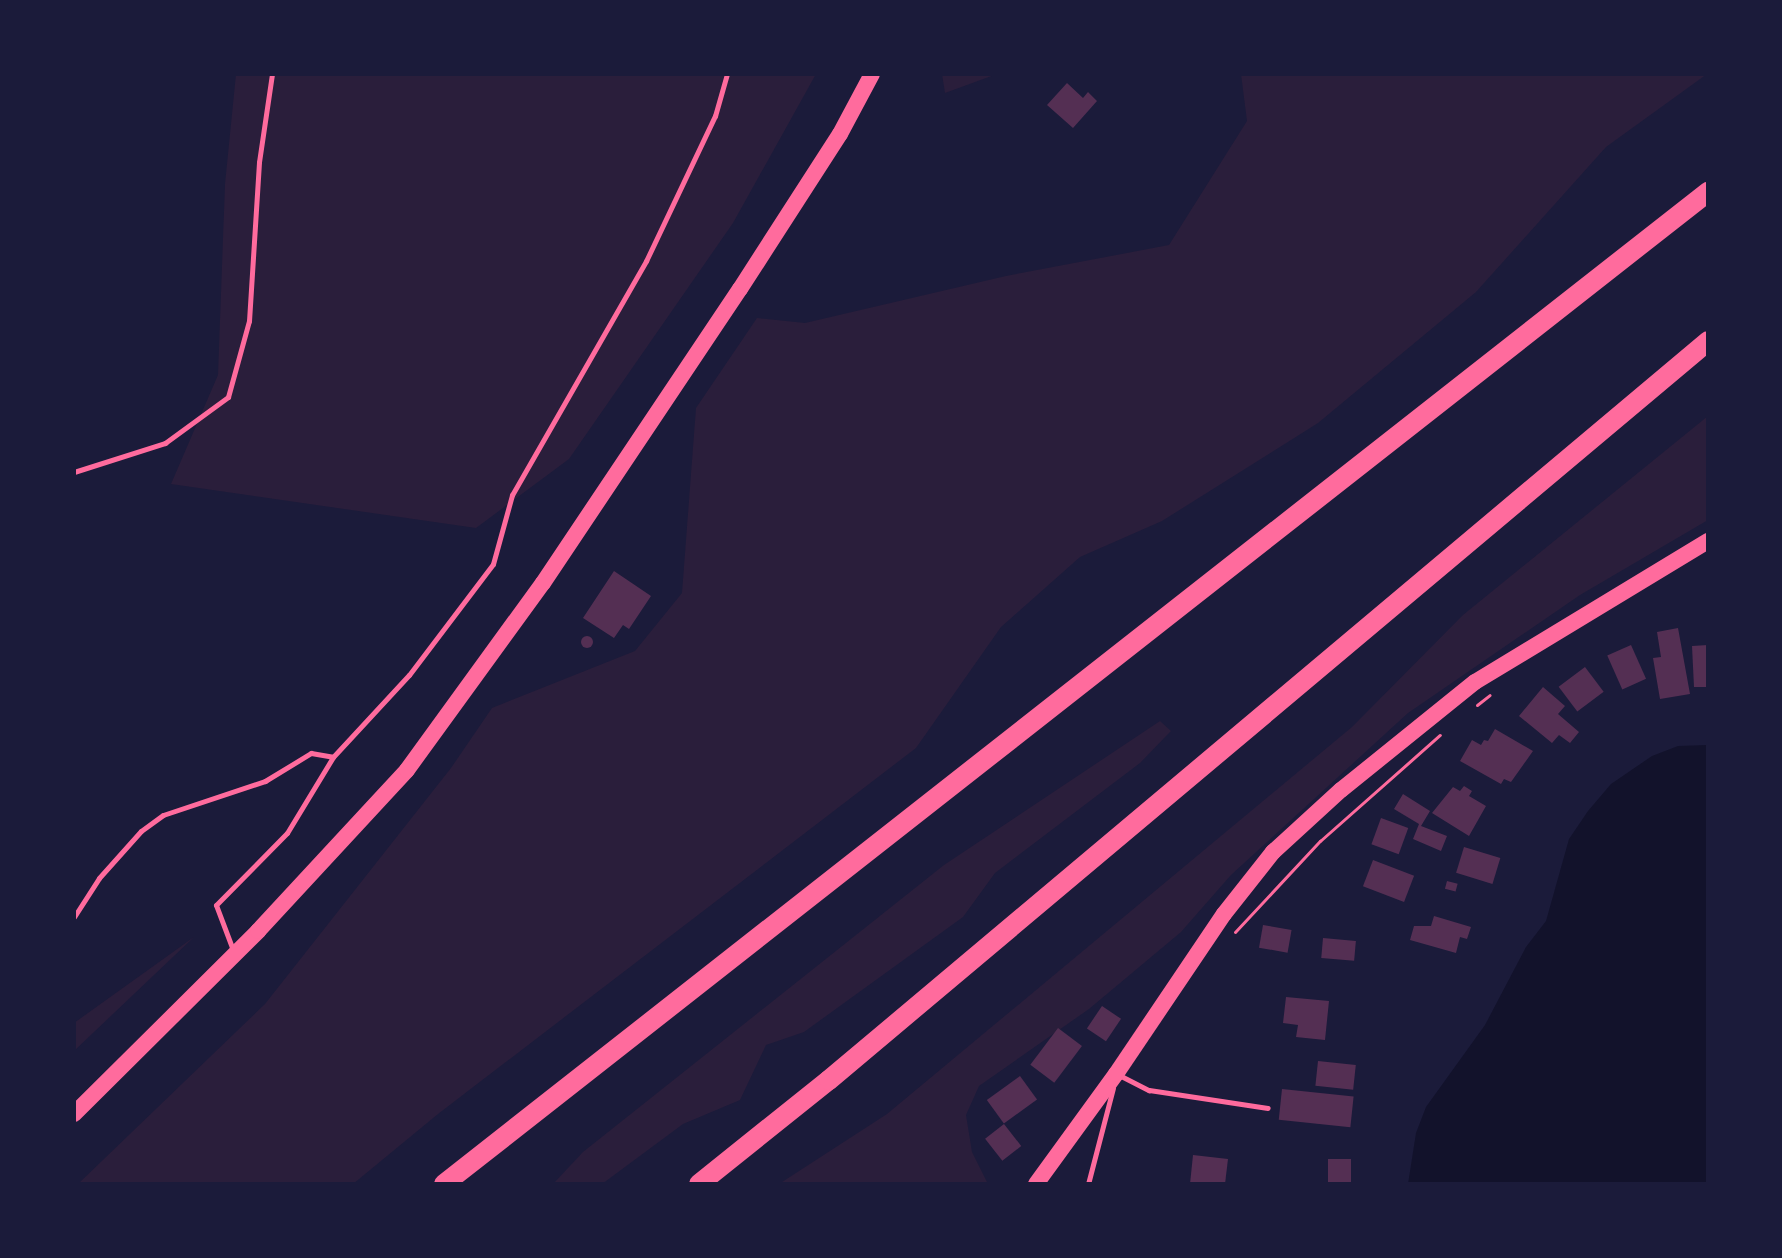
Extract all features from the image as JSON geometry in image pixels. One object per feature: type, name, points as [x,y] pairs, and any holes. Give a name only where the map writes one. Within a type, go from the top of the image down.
[{"type":"highway","points":[[444,1184],[1708,192]]},
{"type":"highway","points":[[699,1184],[829,1080],[1708,341]]},
{"type":"main road","points":[[74,1114],[235,954],[407,770],[543,583],[740,289],[840,134],[872,74]]},
{"type":"main road","points":[[1036,1184],[1116,1074],[1224,914],[1273,852],[1341,790],[1475,682],[1708,541]]},
{"type":"lane","points":[[74,472],[165,443],[228,397],[249,321],[259,162],[272,74]]},
{"type":"lane","points":[[235,954],[216,905],[287,833],[333,757],[409,675],[493,564],[512,495],[646,261],[715,116],[727,74]]},
{"type":"lane","points":[[74,917],[99,878],[141,831],[163,815],[265,781],[311,753],[333,757]]},
{"type":"lane","points":[[1088,1184],[1116,1074],[1149,1090],[1268,1108]]},
{"type":"path","points":[[1465,714],[1501,687]]},
{"type":"path","points":[[1232,935],[1274,886],[1320,841],[1444,731]]},
{"type":"shaded area","points":[[236,74],[816,74],[733,223],[569,459],[476,528],[171,484],[218,375],[225,184]]},
{"type":"shaded area","points":[[942,74],[997,74],[945,93]]},
{"type":"shaded area","points":[[1241,74],[1707,74],[1606,147],[1476,292],[1318,423],[1162,521],[1080,557],[1001,627],[916,748],[438,1114],[353,1184],[78,1184],[265,1004],[451,768],[492,708],[635,651],[682,593],[696,408],[757,318],[805,323],[1006,276],[1169,245],[1247,121]]},
{"type":"shaded area","points":[[1708,416],[1708,520],[1580,595],[1408,713],[1231,875],[1181,932],[1089,1009],[979,1086],[966,1115],[972,1152],[988,1184],[779,1184],[887,1114],[1352,727],[1463,615]]},
{"type":"shaded area","points":[[1160,721],[1171,731],[1140,763],[995,873],[963,917],[804,1032],[766,1045],[740,1100],[683,1124],[602,1184],[553,1184],[583,1152],[944,865]]},
{"type":"shaded area","points":[[1708,745],[1708,1184],[1408,1184],[1416,1133],[1426,1107],[1485,1025],[1526,947],[1546,921],[1569,839],[1588,811],[1611,784],[1652,756],[1678,746]]},
{"type":"shaded area","points":[[194,937],[74,1051],[74,1023]]},
{"type":"building","points":[[1067,83],[1083,98],[1088,92],[1097,101],[1073,128],[1047,105]]},
{"type":"building","points":[[614,571],[651,596],[629,629],[623,625],[614,638],[583,618]]},
{"type":"building","points":[[1678,628],[1690,694],[1660,699],[1653,658],[1661,657],[1657,632]]},
{"type":"building","points":[[587,636],[593,642],[587,648],[581,642]]},
{"type":"building","points":[[1631,645],[1646,679],[1622,689],[1607,656]]},
{"type":"building","points":[[1708,645],[1708,687],[1694,687],[1692,646]]},
{"type":"building","points":[[1585,667],[1604,692],[1577,712],[1559,687]]},
{"type":"building","points":[[1543,687],[1565,706],[1558,714],[1579,732],[1570,743],[1559,735],[1552,743],[1519,716]]},
{"type":"building","points":[[1495,729],[1533,751],[1511,782],[1504,779],[1501,784],[1460,761],[1472,740],[1481,745],[1484,740],[1488,741]]},
{"type":"building","points":[[1464,786],[1472,791],[1469,796],[1486,806],[1469,836],[1432,813],[1453,787],[1460,791]]},
{"type":"building","points":[[1403,794],[1430,811],[1421,826],[1447,836],[1441,851],[1413,839],[1419,824],[1394,809]]},
{"type":"building","points":[[1381,818],[1408,828],[1399,854],[1371,844]]},
{"type":"building","points":[[1464,847],[1500,858],[1492,884],[1456,873]]},
{"type":"building","points":[[1373,860],[1414,876],[1404,902],[1363,886]]},
{"type":"building","points":[[1447,881],[1458,884],[1456,892],[1445,889]]},
{"type":"building","points":[[1434,916],[1471,927],[1467,939],[1460,937],[1456,953],[1410,940],[1414,926],[1431,926]]},
{"type":"building","points":[[1263,925],[1292,930],[1288,953],[1259,948]]},
{"type":"building","points":[[1323,938],[1356,941],[1354,961],[1321,958]]},
{"type":"building","points":[[1286,997],[1329,1001],[1325,1040],[1296,1037],[1298,1025],[1283,1023]]},
{"type":"building","points":[[1102,1006],[1121,1019],[1106,1041],[1087,1028]]},
{"type":"building","points":[[1058,1028],[1082,1046],[1054,1083],[1030,1065]]},
{"type":"building","points":[[1318,1061],[1356,1065],[1353,1090],[1315,1086]]},
{"type":"building","points":[[1020,1076],[1037,1099],[1004,1124],[987,1100]]},
{"type":"building","points":[[1282,1089],[1354,1097],[1350,1127],[1279,1120]]},
{"type":"building","points":[[1004,1124],[1021,1146],[1002,1161],[985,1139]]},
{"type":"building","points":[[1193,1155],[1228,1159],[1225,1184],[1190,1184]]},
{"type":"building","points":[[1328,1159],[1351,1159],[1351,1184],[1328,1184]]}]
